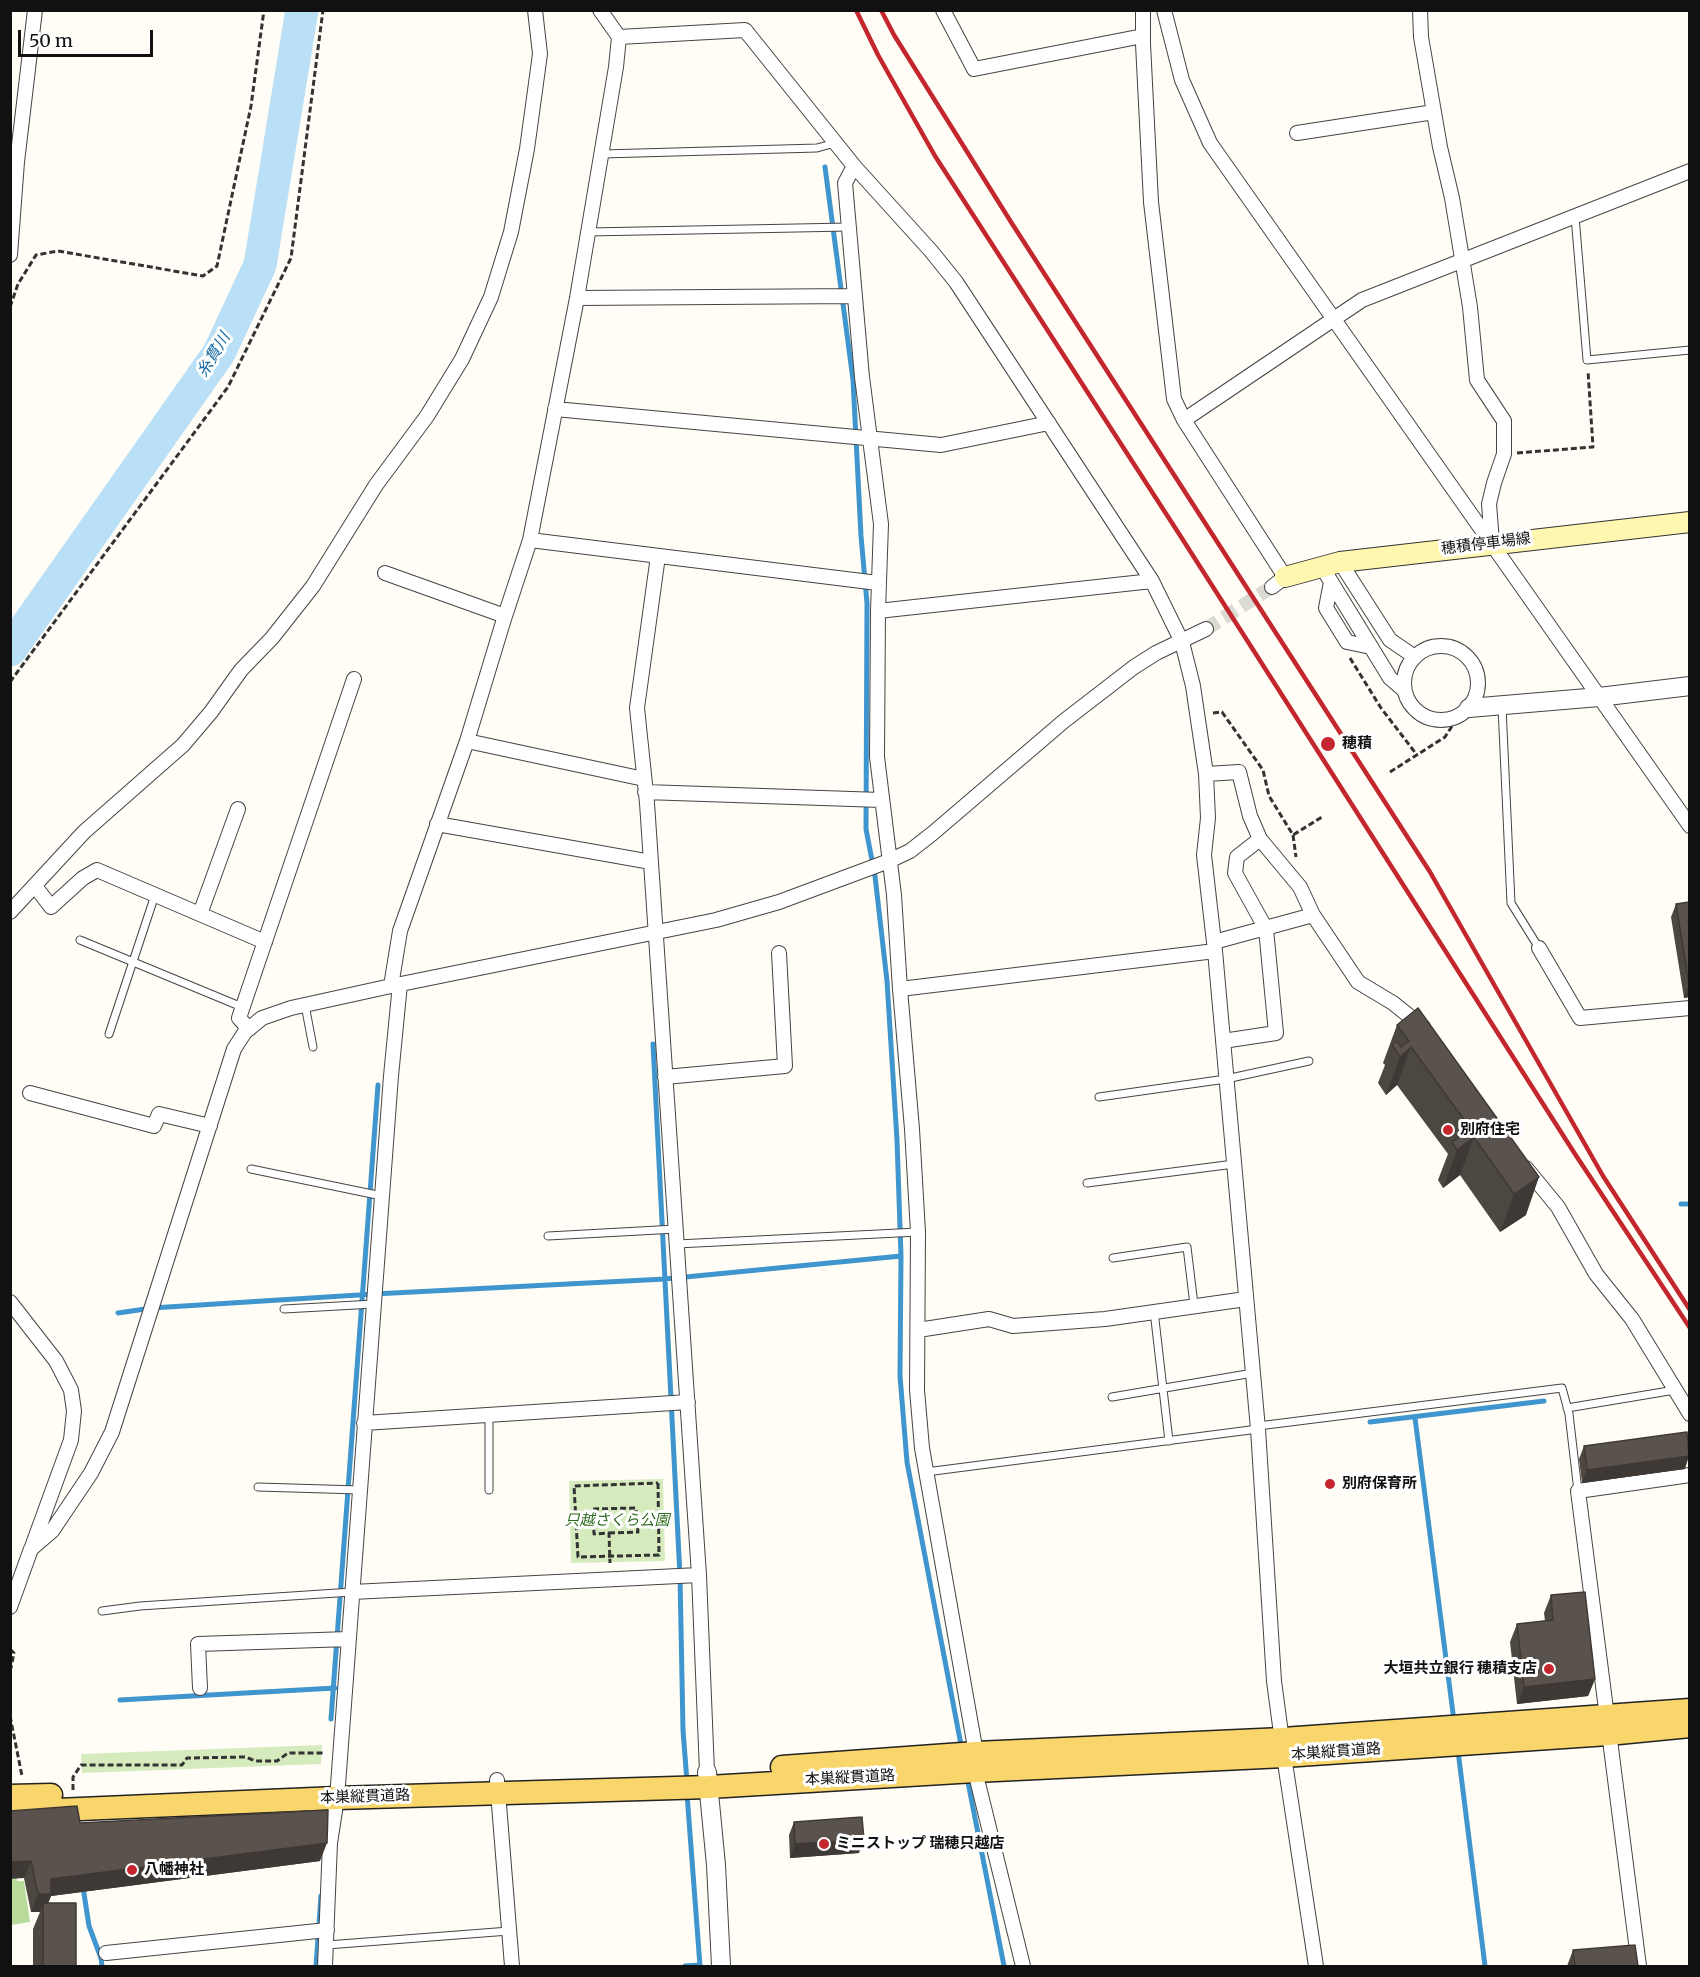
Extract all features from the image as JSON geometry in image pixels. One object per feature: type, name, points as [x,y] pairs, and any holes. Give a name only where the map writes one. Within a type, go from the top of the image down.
[{"type":"main road","name":"穂積停車場線","points":[[1279,582],[1331,570],[1492,543],[1689,522]]},
{"type":"main road","name":"本巣縦貫道路","points":[[1607,1726],[1689,1710]]},
{"type":"main road","name":"本巣縦貫道路","points":[[10,1796],[337,1791],[708,1780],[976,1762],[1283,1747],[1607,1726],[1689,1726]]},
{"type":"main road","name":"本巣縦貫道路","points":[[10,1812],[337,1791]]},
{"type":"street","points":[[10,255],[17,162],[35,10]]},
{"type":"street","points":[[10,912],[84,832],[183,745],[211,712],[241,670],[272,638],[313,586],[376,484],[427,416],[462,359],[491,297],[511,232],[527,149],[540,54],[535,10]]},
{"type":"street","points":[[325,1966],[330,1843],[337,1791],[349,1639],[399,931],[467,741],[530,540],[577,298],[616,68],[619,37],[600,10]]},
{"type":"street","points":[[943,10],[974,69],[1143,36]]},
{"type":"street","points":[[1143,10],[1151,202],[1174,399],[1279,582]]},
{"type":"street","points":[[1164,10],[1182,80],[1210,143],[1689,826]]},
{"type":"street","points":[[1420,10],[1421,37],[1463,260],[1477,380],[1504,421],[1504,454],[1489,504],[1492,543]]},
{"type":"street","points":[[619,37],[745,30],[854,166],[956,282],[1152,581],[1182,642],[1197,714],[1206,774],[1208,818],[1204,855],[1227,1078],[1258,1428],[1275,1681],[1316,1966]]},
{"type":"street","points":[[1297,134],[1434,112]]},
{"type":"street","points":[[854,166],[845,183],[869,437],[881,525],[877,757],[894,895],[912,1129],[918,1232],[917,1390],[922,1448],[976,1762],[1023,1966]]},
{"type":"street","points":[[1184,420],[1362,300],[1689,171]]},
{"type":"street","points":[[577,298],[855,296]]},
{"type":"street","points":[[555,409],[940,445],[1049,423]]},
{"type":"street","points":[[530,540],[879,583]]},
{"type":"street","points":[[658,556],[637,708],[651,862],[688,1402],[699,1575],[708,1780],[716,1865],[721,1966]]},
{"type":"street","points":[[1331,570],[1371,647],[1390,678],[1405,691]]},
{"type":"street","points":[[1331,570],[1390,640],[1415,657]]},
{"type":"street","points":[[385,573],[505,616]]},
{"type":"street","points":[[878,611],[1152,581]]},
{"type":"street","points":[[31,1549],[57,1524],[92,1473],[112,1432],[234,1050],[249,1029],[262,1018],[305,1005],[396,985],[716,920],[779,902],[889,861],[910,851],[933,833],[1064,722],[1134,667],[1156,653],[1206,629]]},
{"type":"street","points":[[1463,712],[1473,703],[1478,691],[1475,668],[1468,658],[1459,650],[1448,646],[1436,646],[1415,657],[1406,672],[1405,691],[1409,703],[1418,713],[1429,719],[1441,721],[1463,712],[1502,705],[1689,686]]},
{"type":"street","points":[[249,1029],[239,1018],[242,1007],[354,679]]},
{"type":"street","points":[[467,741],[645,786],[881,800]]},
{"type":"street","points":[[1206,774],[1239,772],[1250,816],[1260,839],[1300,886],[1313,915],[1358,982],[1393,1003],[1426,1029],[1433,1038]]},
{"type":"street","points":[[200,914],[238,809]]},
{"type":"street","points":[[437,824],[651,862]]},
{"type":"street","points":[[1223,1041],[1276,1033],[1266,929],[1235,873],[1237,856],[1260,839]]},
{"type":"street","points":[[34,885],[51,907],[83,878],[97,870],[264,942]]},
{"type":"street","points":[[900,989],[1214,947],[1313,915]]},
{"type":"street","points":[[1539,948],[1580,1018],[1689,1008]]},
{"type":"street","points":[[665,1077],[785,1066],[779,953]]},
{"type":"street","points":[[30,1093],[153,1126],[159,1114],[210,1126]]},
{"type":"street","points":[[1517,1158],[1558,1207],[1596,1274],[1632,1319],[1689,1414]]},
{"type":"street","points":[[918,1330],[989,1319],[1013,1326],[1104,1319],[1246,1299]]},
{"type":"street","points":[[10,1302],[56,1361],[71,1390],[74,1411],[71,1440],[10,1607]]},
{"type":"street","points":[[364,1424],[688,1402]]},
{"type":"street","points":[[1639,1966],[1578,1491],[1689,1475]]},
{"type":"street","points":[[352,1592],[699,1575]]},
{"type":"street","points":[[200,1688],[198,1644],[349,1639]]},
{"type":"street","points":[[497,1786],[512,1966]]},
{"type":"street","points":[[106,1953],[327,1930]]},
{"type":"lane","points":[[603,153],[818,148],[835,143]]},
{"type":"lane","points":[[1575,216],[1587,360],[1689,350]]},
{"type":"lane","points":[[588,232],[849,226]]},
{"type":"lane","points":[[1502,705],[1511,903],[1539,948]]},
{"type":"lane","points":[[109,1034],[155,894]]},
{"type":"lane","points":[[80,940],[242,1007]]},
{"type":"lane","points":[[305,1005],[313,1047]]},
{"type":"lane","points":[[1099,1097],[1227,1078],[1309,1062]]},
{"type":"lane","points":[[1087,1183],[1234,1164]]},
{"type":"lane","points":[[251,1170],[382,1196]]},
{"type":"lane","points":[[548,1236],[676,1229]]},
{"type":"lane","points":[[677,1244],[918,1232]]},
{"type":"lane","points":[[1113,1258],[1187,1246],[1194,1305]]},
{"type":"lane","points":[[284,1309],[374,1304]]},
{"type":"lane","points":[[1154,1311],[1169,1441]]},
{"type":"lane","points":[[1112,1397],[1253,1373]]},
{"type":"lane","points":[[926,1472],[1562,1388],[1567,1408],[1578,1491]]},
{"type":"lane","points":[[1567,1408],[1675,1390]]},
{"type":"lane","points":[[489,1415],[489,1490]]},
{"type":"lane","points":[[258,1487],[359,1490]]},
{"type":"lane","points":[[102,1611],[140,1606],[352,1592]]},
{"type":"lane","points":[[327,1945],[509,1931]]},
{"type":"path","points":[[10,307],[18,284],[36,255],[58,251],[203,276],[217,266],[251,106],[264,10]]},
{"type":"path","points":[[10,682],[228,387],[291,258],[323,10]]},
{"type":"path","points":[[1504,454],[1593,447],[1587,360]]},
{"type":"path","points":[[1347,654],[1381,708],[1417,755]]},
{"type":"path","points":[[1197,714],[1222,712],[1263,770],[1269,796],[1293,836],[1322,817]]},
{"type":"path","points":[[1390,772],[1445,737],[1463,712]]},
{"type":"path","points":[[658,1483],[659,1555],[609,1556],[578,1557],[574,1486],[658,1483]]},
{"type":"path","points":[[636,1508],[638,1532],[609,1533],[594,1534],[593,1509],[636,1508]]},
{"type":"path","points":[[609,1533],[610,1578]]},
{"type":"path","points":[[10,1649],[14,1653],[10,1672]]},
{"type":"path","points":[[10,1716],[22,1776]]},
{"type":"path","points":[[73,1795],[73,1777],[81,1765],[182,1765],[187,1758],[246,1757],[255,1761],[277,1761],[288,1753],[340,1754]]},
{"type":"green space","name":"只越さくら公園","points":[[663,1479],[665,1561],[571,1563],[569,1481]]},
{"type":"green space","points":[[322,1745],[321,1764],[82,1773],[81,1754]]},
{"type":"green space","points":[[10,1823],[17,1881],[24,1881],[30,1922],[11,1925]]},
{"type":"building","points":[[1689,902],[1689,984],[1676,904]]},
{"type":"building","points":[[1418,1008],[1539,1177],[1514,1194],[1474,1137],[1457,1150],[1452,1142],[1471,1129],[1411,1047],[1400,1057],[1392,1045],[1397,1041],[1401,1047],[1409,1041],[1397,1025]]},
{"type":"building","points":[[1687,1432],[1689,1456],[1587,1470],[1584,1446]]},
{"type":"building","name":"大垣共立銀行 穂積支店","points":[[1585,1592],[1595,1679],[1524,1687],[1517,1624],[1553,1620],[1551,1595]]},
{"type":"building","name":"八幡神社","points":[[77,1806],[80,1823],[328,1810],[327,1843],[51,1879],[51,1894],[38,1894],[31,1861],[10,1862],[10,1811]]},
{"type":"building","points":[[862,1817],[864,1840],[795,1844],[794,1822]]},
{"type":"building","points":[[43,1903],[76,1903],[76,1966],[43,1966]]},
{"type":"building","points":[[1635,1945],[1638,1966],[1575,1966],[1573,1950]]},
{"type":"waterway","name":"糸貫川","points":[[10,650],[219,353],[260,265],[302,10]]},
{"type":"waterway","points":[[825,167],[853,380],[867,603],[866,829],[875,876],[887,981],[897,1140],[901,1256],[900,1376],[907,1462],[962,1750]]},
{"type":"waterway","points":[[653,1044],[680,1576],[683,1730],[687,1782]]},
{"type":"waterway","points":[[331,1719],[378,1085]]},
{"type":"waterway","points":[[1681,1204],[1690,1204]]},
{"type":"waterway","points":[[118,1313],[152,1308],[374,1294],[665,1279],[901,1256]]},
{"type":"waterway","points":[[1370,1422],[1544,1401]]},
{"type":"waterway","points":[[1415,1418],[1454,1721]]},
{"type":"waterway","points":[[120,1700],[335,1688]]},
{"type":"waterway","points":[[1458,1751],[1485,1966]]},
{"type":"waterway","points":[[967,1777],[1004,1966]]},
{"type":"waterway","points":[[687,1794],[700,1966]]},
{"type":"waterway","points":[[83,1887],[89,1926],[102,1966]]},
{"type":"waterway","points":[[316,1966],[321,1896]]},
{"type":"waterway","points":[[685,1966],[700,1965]]},
{"type":"tunnel","points":[[1206,629],[1272,587]]},
{"type":"railway","points":[[856,10],[878,55],[935,156],[1575,1154],[1690,1328]]},
{"type":"railway","points":[[881,10],[894,35],[1011,222],[1430,872],[1603,1176],[1690,1310]]},
{"type":"place","name":"穂積","points":[[1328,744]]},
{"type":"place","name":"別府住宅","points":[[1448,1130]]},
{"type":"place","name":"別府保育所","points":[[1330,1484]]},
{"type":"place","name":"大垣共立銀行 穂積支店","points":[[1549,1669]]},
{"type":"place","name":"ミニストップ 瑞穂只越店","points":[[824,1844]]},
{"type":"place","name":"八幡神社","points":[[132,1870]]}]
